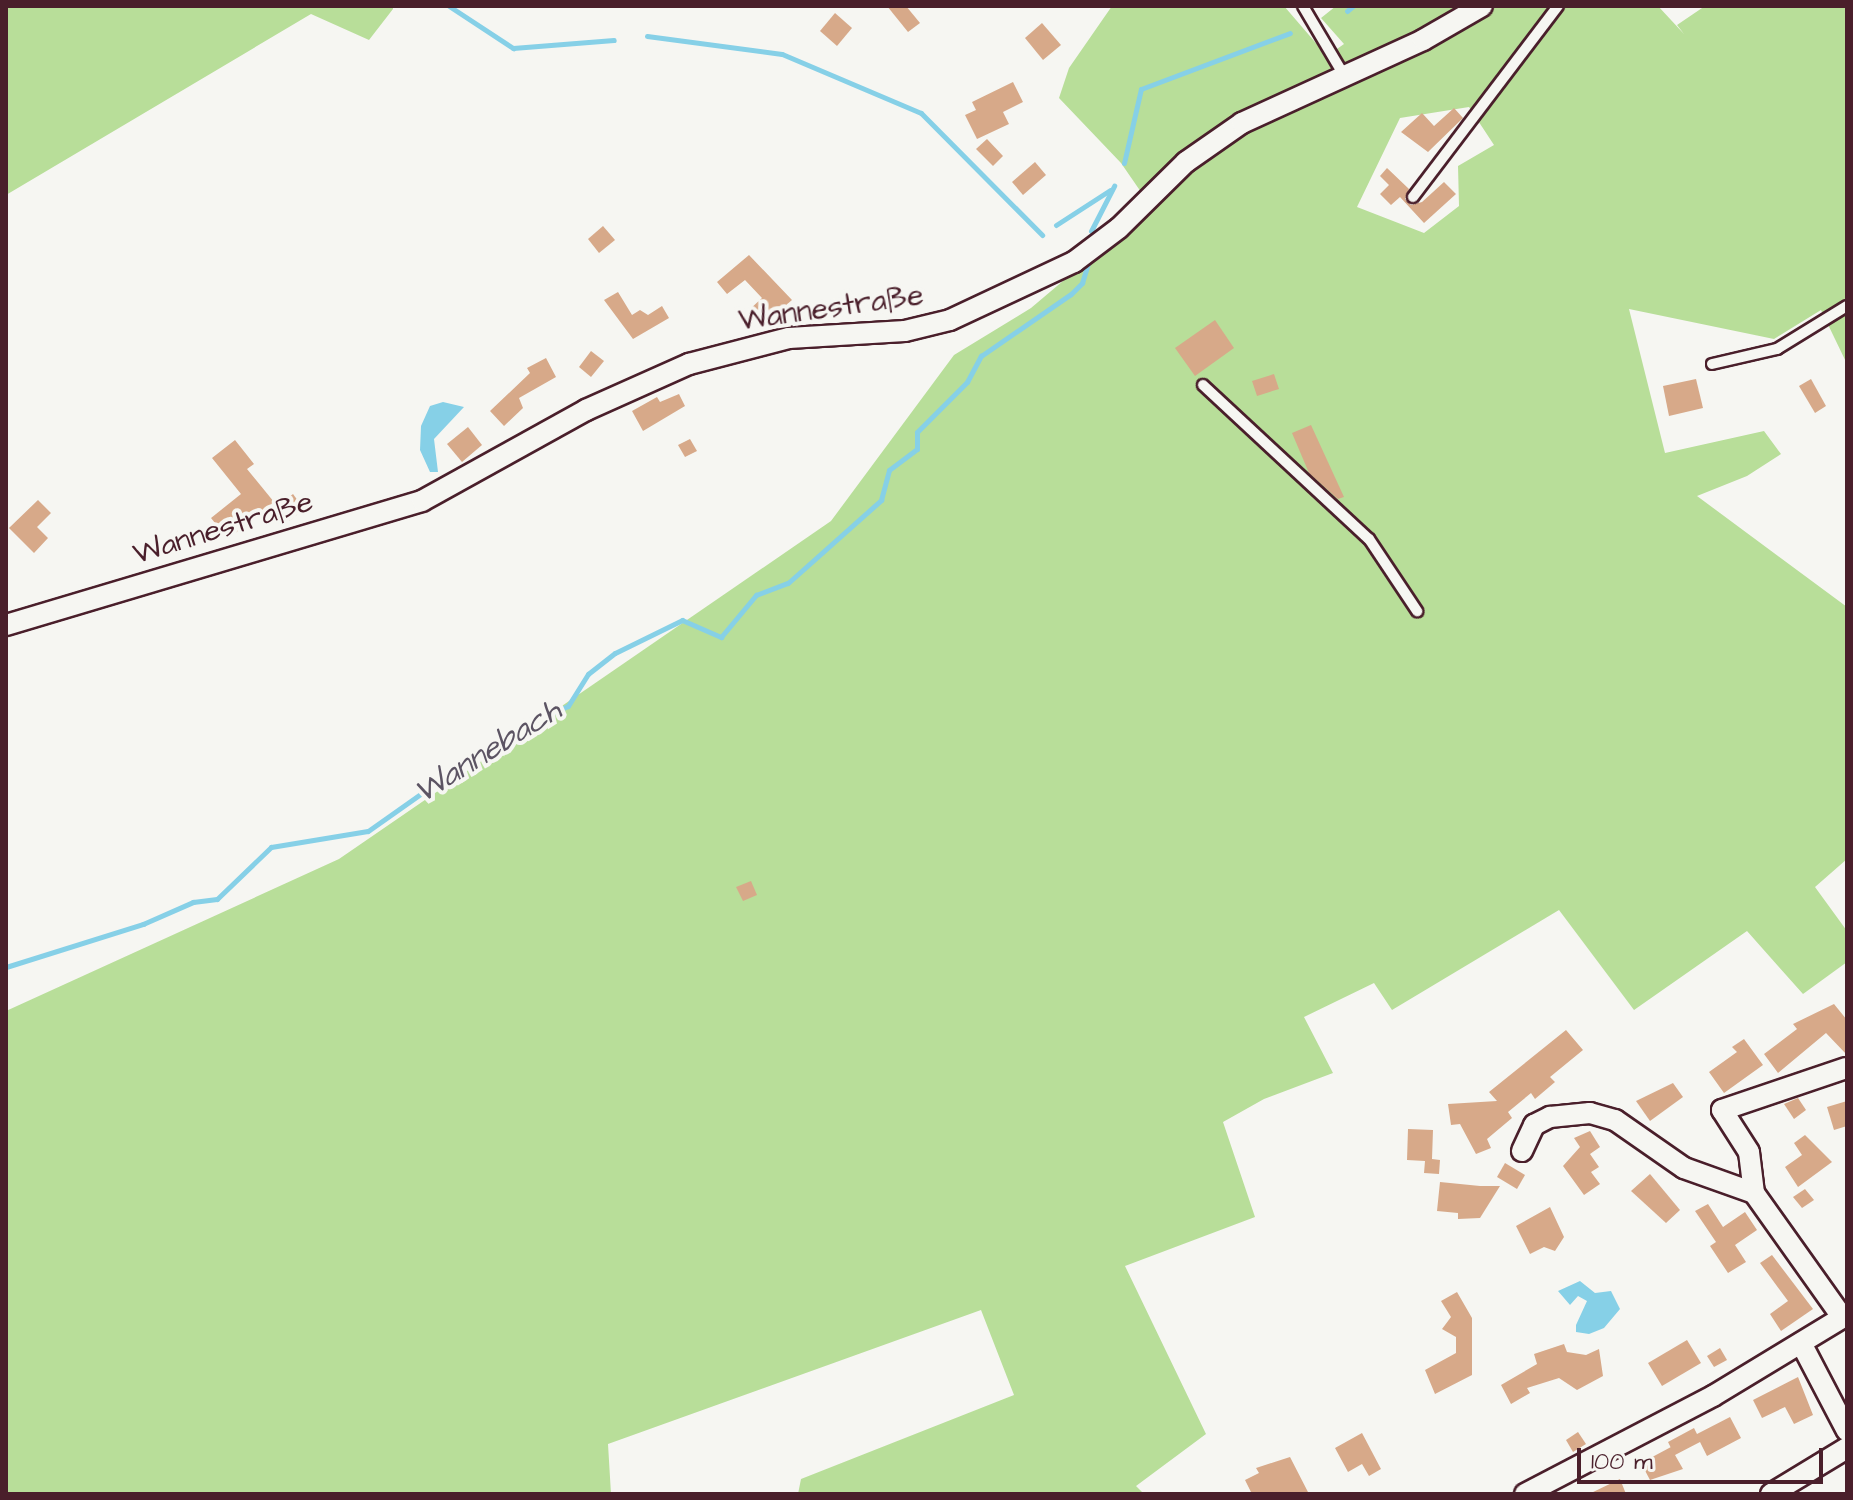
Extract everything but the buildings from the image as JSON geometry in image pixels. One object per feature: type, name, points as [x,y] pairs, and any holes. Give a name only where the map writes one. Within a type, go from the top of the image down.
[{"type":"street","name":"Wannestraße","points":[[6,625],[422,501],[586,410],[689,364],[789,338],[905,331],[950,320],[1074,262],[1223,135],[1345,77],[1482,6]]},
{"type":"street","points":[[1525,1494],[1801,1343],[1844,1316],[1754,1193],[1749,1152],[1722,1110],[1846,1068]]},
{"type":"street","points":[[1522,1151],[1525,1137],[1542,1121],[1568,1112],[1590,1113],[1615,1120],[1684,1168],[1754,1193]]},
{"type":"street","points":[[1801,1343],[1847,1431]]},
{"type":"street","points":[[1771,1494],[1847,1448]]},
{"type":"lane","points":[[1303,6],[1345,77]]},
{"type":"lane","points":[[1413,197],[1558,6]]},
{"type":"lane","points":[[1712,364],[1777,349],[1847,306]]},
{"type":"lane","points":[[1203,385],[1369,539],[1417,611]]},
{"type":"green space","points":[[6,6],[393,6],[393,9],[369,40],[311,14],[6,195]]},
{"type":"green space","points":[[1112,6],[1284,6],[1327,56],[1344,44],[1321,18],[1336,6],[1658,6],[1684,34],[1677,25],[1705,6],[1847,6],[1847,364],[1821,310],[1774,339],[1629,309],[1665,453],[1764,431],[1781,454],[1747,476],[1697,496],[1847,607],[1847,859],[1815,887],[1847,931],[1847,962],[1803,994],[1747,931],[1634,1010],[1559,910],[1392,1010],[1374,983],[1304,1017],[1333,1073],[1264,1099],[1223,1122],[1255,1217],[1125,1266],[1206,1434],[1136,1486],[1144,1494],[798,1494],[801,1479],[1014,1395],[981,1310],[608,1444],[611,1494],[6,1494],[6,1011],[339,859],[831,521],[954,355],[1031,308],[1232,138],[1238,116],[1141,192],[1121,163],[1059,98],[1069,68]],"holes":[[[1469,107],[1494,145],[1458,166],[1459,206],[1424,233],[1357,207],[1400,118]]]},
{"type":"water","points":[[443,402],[464,407],[434,439],[438,472],[430,472],[420,450],[421,426],[430,406]]},
{"type":"water","points":[[1580,1281],[1595,1293],[1611,1291],[1620,1309],[1604,1328],[1589,1334],[1576,1332],[1587,1301],[1578,1296],[1570,1305],[1558,1291]]},
{"type":"waterway","points":[[449,6],[513,48],[614,40]]},
{"type":"waterway","name":"Wannebach","points":[[1347,11],[1353,6]]},
{"type":"waterway","name":"Wannebach","points":[[1124,163],[1141,89],[1290,33]]},
{"type":"waterway","points":[[647,36],[782,54],[921,113],[1042,235]]},
{"type":"waterway","name":"Wannebach","points":[[1091,231],[1114,186]]},
{"type":"waterway","points":[[1056,225],[1110,190]]},
{"type":"waterway","name":"Wannebach","points":[[6,967],[143,924],[193,902],[217,899],[271,847],[368,831],[504,735],[568,706],[588,674],[615,653],[682,620],[721,637],[756,595],[788,583],[881,500],[889,470],[917,449],[917,432],[967,382],[981,356],[1071,294],[1082,283],[1089,260]]}]
